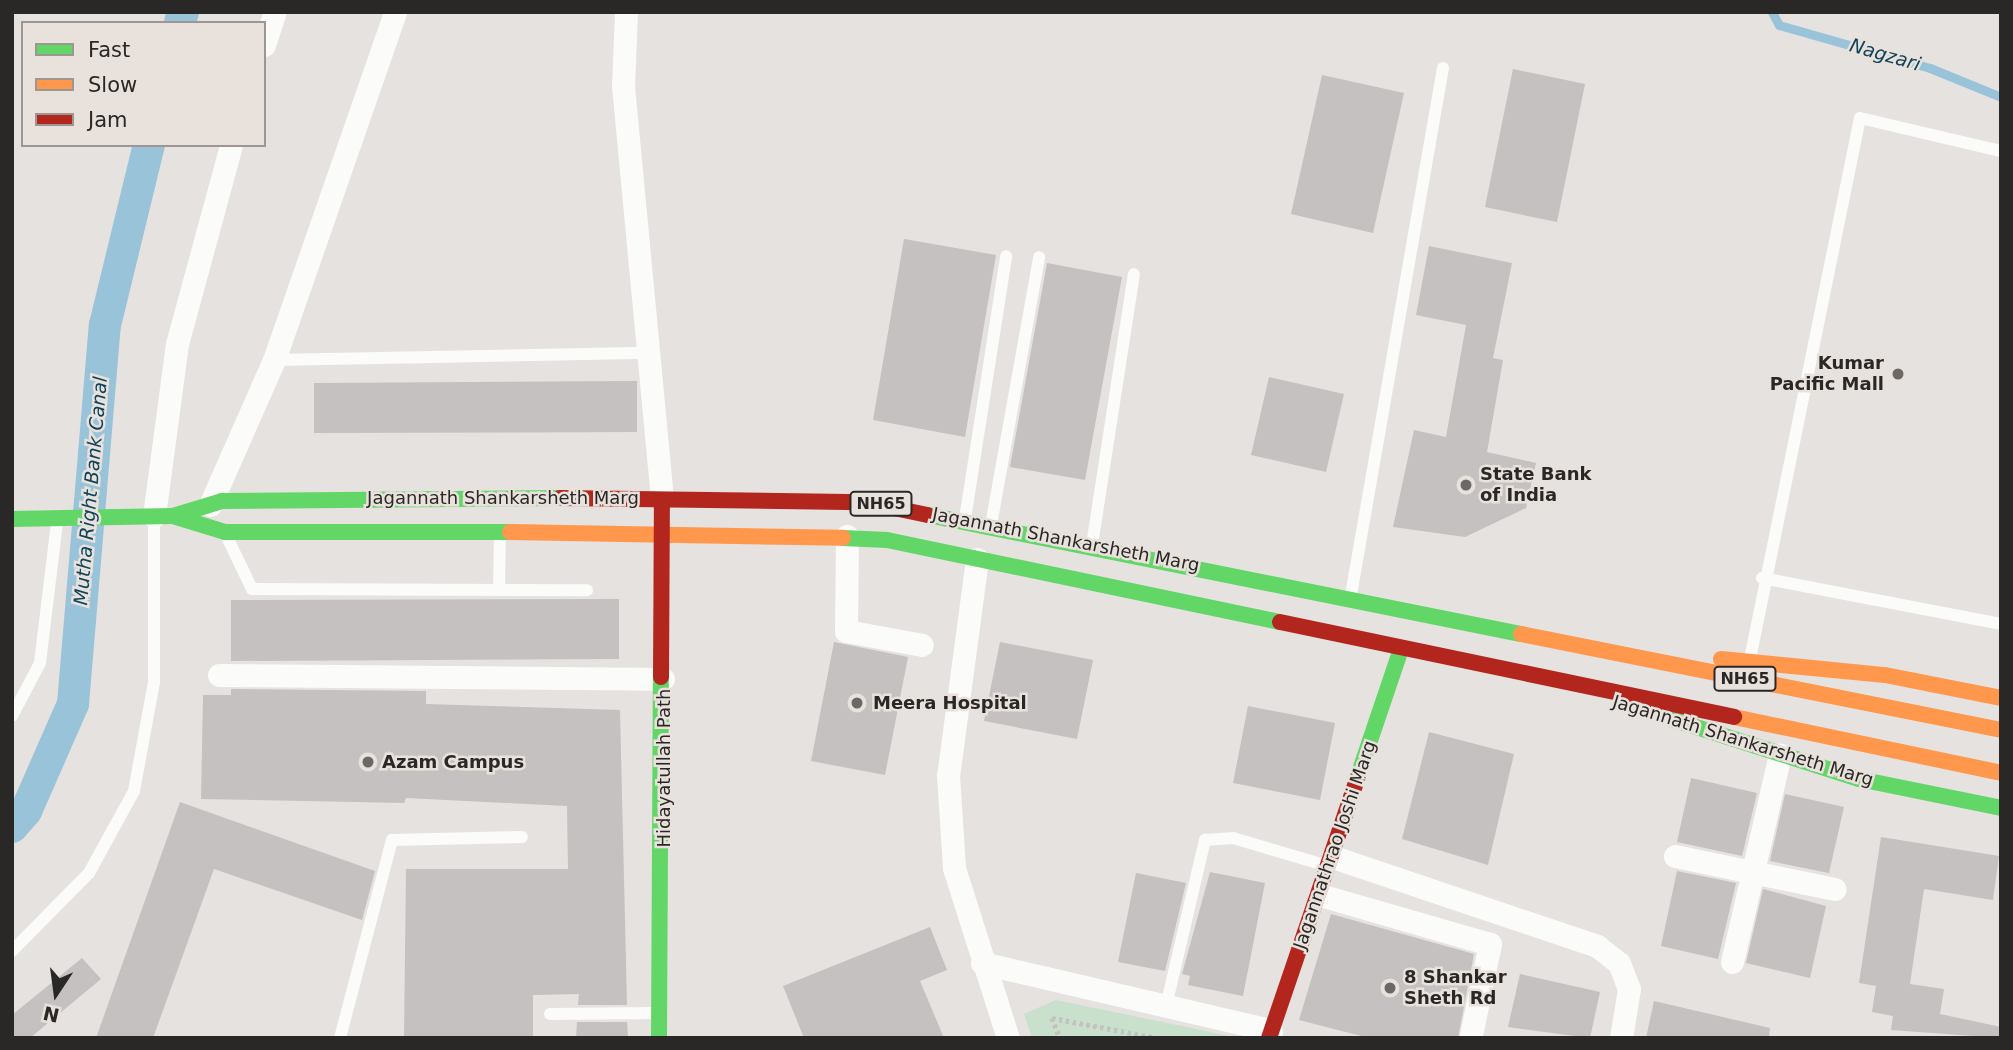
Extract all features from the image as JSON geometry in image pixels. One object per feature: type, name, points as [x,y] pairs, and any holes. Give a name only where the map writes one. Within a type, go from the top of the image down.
[{"type":"main road","name":"Jagannath Shankarsheth Marg","points":[[16,519],[164,516],[210,505],[662,497],[865,502],[1092,545],[2001,730]]},
{"type":"main road","name":"Hidayatullah Path","points":[[659,1038],[662,497]]},
{"type":"main road","points":[[853,537],[865,502]]},
{"type":"main road","name":"Jagannath Shankarsheth Marg","points":[[164,516],[225,532],[663,533],[853,537],[977,559],[1400,652],[2001,773]]},
{"type":"main road","name":"Jagannath Shankarsheth Marg","points":[[1577,645],[1885,676],[2001,698]]},
{"type":"main road","name":"Jagannathrao Joshi Marg","points":[[1270,1034],[1332,862],[1400,652]]},
{"type":"main road","name":"Jagannath Shankarsheth Marg","points":[[1569,686],[1859,779],[2001,808]]},
{"type":"street","points":[[266,39],[275,12]]},
{"type":"street","points":[[210,505],[274,360],[395,12]]},
{"type":"street","points":[[626,12],[623,86],[662,497]]},
{"type":"street","points":[[164,516],[177,344],[230,147]]},
{"type":"street","points":[[853,537],[846,631],[922,645]]},
{"type":"street","points":[[977,559],[948,775],[954,868],[1008,1038]]},
{"type":"street","points":[[219,675],[663,679]]},
{"type":"street","points":[[1732,962],[1780,754]]},
{"type":"street","points":[[1675,856],[1835,889]]},
{"type":"street","points":[[1332,862],[1597,946],[1619,963],[1629,989],[1621,1038]]},
{"type":"street","points":[[1320,895],[1490,944],[1471,1035]]},
{"type":"street","points":[[982,962],[1270,1034]]},
{"type":"lane","points":[[1351,598],[1443,68]]},
{"type":"lane","points":[[1750,662],[1762,578],[1860,118],[2001,151]]},
{"type":"lane","points":[[965,520],[1006,256]]},
{"type":"lane","points":[[991,525],[1039,257]]},
{"type":"lane","points":[[1092,545],[1134,274]]},
{"type":"lane","points":[[274,360],[649,353]]},
{"type":"lane","points":[[12,951],[89,873],[134,791],[154,682],[164,516]]},
{"type":"lane","points":[[12,716],[40,663],[57,518]]},
{"type":"lane","points":[[225,532],[252,589],[587,590]]},
{"type":"lane","points":[[499,590],[500,534]]},
{"type":"lane","points":[[1762,578],[2001,624]]},
{"type":"lane","points":[[340,1038],[392,840],[522,837]]},
{"type":"lane","points":[[1166,1006],[1205,840],[1233,838],[1332,862]]},
{"type":"lane","points":[[550,1014],[661,1013]]},
{"type":"path","points":[[1060,1038],[1052,1018],[1158,1038]]},
{"type":"green space","points":[[1056,1000],[1225,1035],[1228,1038],[1032,1038],[1024,1014]]},
{"type":"building","points":[[1513,69],[1585,84],[1557,222],[1485,207]]},
{"type":"building","points":[[1322,75],[1404,93],[1373,233],[1291,214]]},
{"type":"building","points":[[904,239],[996,255],[965,437],[873,420]]},
{"type":"building","points":[[1429,246],[1512,263],[1493,358],[1503,360],[1487,452],[1536,463],[1526,508],[1465,537],[1393,527],[1414,430],[1446,437],[1466,325],[1416,315]]},
{"type":"building","points":[[1047,263],[1122,277],[1085,480],[1010,467]]},
{"type":"building","points":[[1269,377],[1344,394],[1326,472],[1251,455]]},
{"type":"building","points":[[637,381],[637,432],[314,433],[314,383]]},
{"type":"building","points":[[619,599],[619,659],[231,661],[231,600]]},
{"type":"building","points":[[834,642],[908,657],[885,775],[811,761]]},
{"type":"building","points":[[1000,642],[1093,660],[1077,739],[984,721]]},
{"type":"building","points":[[231,689],[426,691],[426,704],[620,710],[627,1005],[578,1005],[579,994],[533,995],[533,1038],[404,1038],[406,869],[568,869],[567,806],[406,798],[404,803],[201,799],[203,695],[231,695]]},
{"type":"building","points":[[1248,706],[1335,723],[1320,800],[1233,783]]},
{"type":"building","points":[[1429,732],[1514,754],[1488,865],[1402,839]]},
{"type":"building","points":[[1691,778],[1757,793],[1742,856],[1677,842]]},
{"type":"building","points":[[1785,794],[1844,807],[1829,873],[1770,861]]},
{"type":"building","points":[[180,802],[375,871],[362,920],[214,869],[153,1038],[96,1038]]},
{"type":"building","points":[[1881,837],[1999,856],[1993,900],[1924,889],[1910,984],[1944,989],[1940,1014],[2001,1027],[2001,1038],[1891,1030],[1893,1016],[1872,1012],[1876,986],[1859,983]]},
{"type":"building","points":[[1677,871],[1736,883],[1718,959],[1661,946]]},
{"type":"building","points":[[1210,872],[1265,883],[1243,996],[1188,985],[1190,976],[1182,974]]},
{"type":"building","points":[[1136,873],[1186,883],[1165,971],[1118,962]]},
{"type":"building","points":[[1763,889],[1826,906],[1810,978],[1746,963]]},
{"type":"building","name":"8 Shankar Sheth Rd","points":[[1331,914],[1474,954],[1458,1038],[1369,1038],[1299,1020]]},
{"type":"building","points":[[930,927],[947,970],[920,981],[944,1038],[804,1038],[783,986]]},
{"type":"building","points":[[82,958],[101,979],[30,1038],[12,1038],[12,1015]]},
{"type":"building","points":[[1520,974],[1600,992],[1590,1038],[1508,1027]]},
{"type":"building","points":[[1654,1001],[1770,1028],[1769,1038],[1646,1038]]},
{"type":"building","points":[[577,1022],[627,1022],[628,1038],[576,1038]]},
{"type":"waterway","name":"Mutha Right Bank Canal","points":[[181,21],[183,12]]},
{"type":"waterway","name":"Nagzari","points":[[1772,12],[1779,25],[1930,68],[2001,97]]},
{"type":"waterway","name":"Mutha Right Bank Canal","points":[[12,827],[26,811],[73,704],[105,325],[149,147]]},
{"type":"traffic: fast","points":[[12,519],[173,516],[222,501],[560,498]]},
{"type":"traffic: fast","points":[[928,515],[1521,634]]},
{"type":"traffic: fast","points":[[173,516],[225,532],[510,532]]},
{"type":"traffic: fast","points":[[843,538],[887,540],[1280,622]]},
{"type":"traffic: fast","points":[[1357,779],[1400,652]]},
{"type":"traffic: fast","points":[[659,1038],[661,677]]},
{"type":"traffic: fast","points":[[1668,718],[1859,779],[2001,808]]},
{"type":"traffic: slow","points":[[510,532],[843,538]]},
{"type":"traffic: slow","points":[[1521,634],[2001,730]]},
{"type":"traffic: slow","points":[[1721,659],[1885,675],[2001,698]]},
{"type":"traffic: slow","points":[[1734,717],[2001,773]]},
{"type":"traffic: jam","points":[[560,498],[865,502],[928,515]]},
{"type":"traffic: jam","points":[[661,677],[662,507]]},
{"type":"traffic: jam","points":[[1280,622],[1734,717]]},
{"type":"traffic: jam","points":[[1269,1038],[1357,779]]},
{"type":"place","name":"Kumar Pacific Mall","points":[[1898,374]]},
{"type":"place","name":"State Bank of India","points":[[1466,485]]},
{"type":"place","name":"Meera Hospital","points":[[857,703]]},
{"type":"place","name":"Azam Campus","points":[[368,762]]},
{"type":"place","name":"8 Shankar Sheth Rd","points":[[1390,988]]}]
